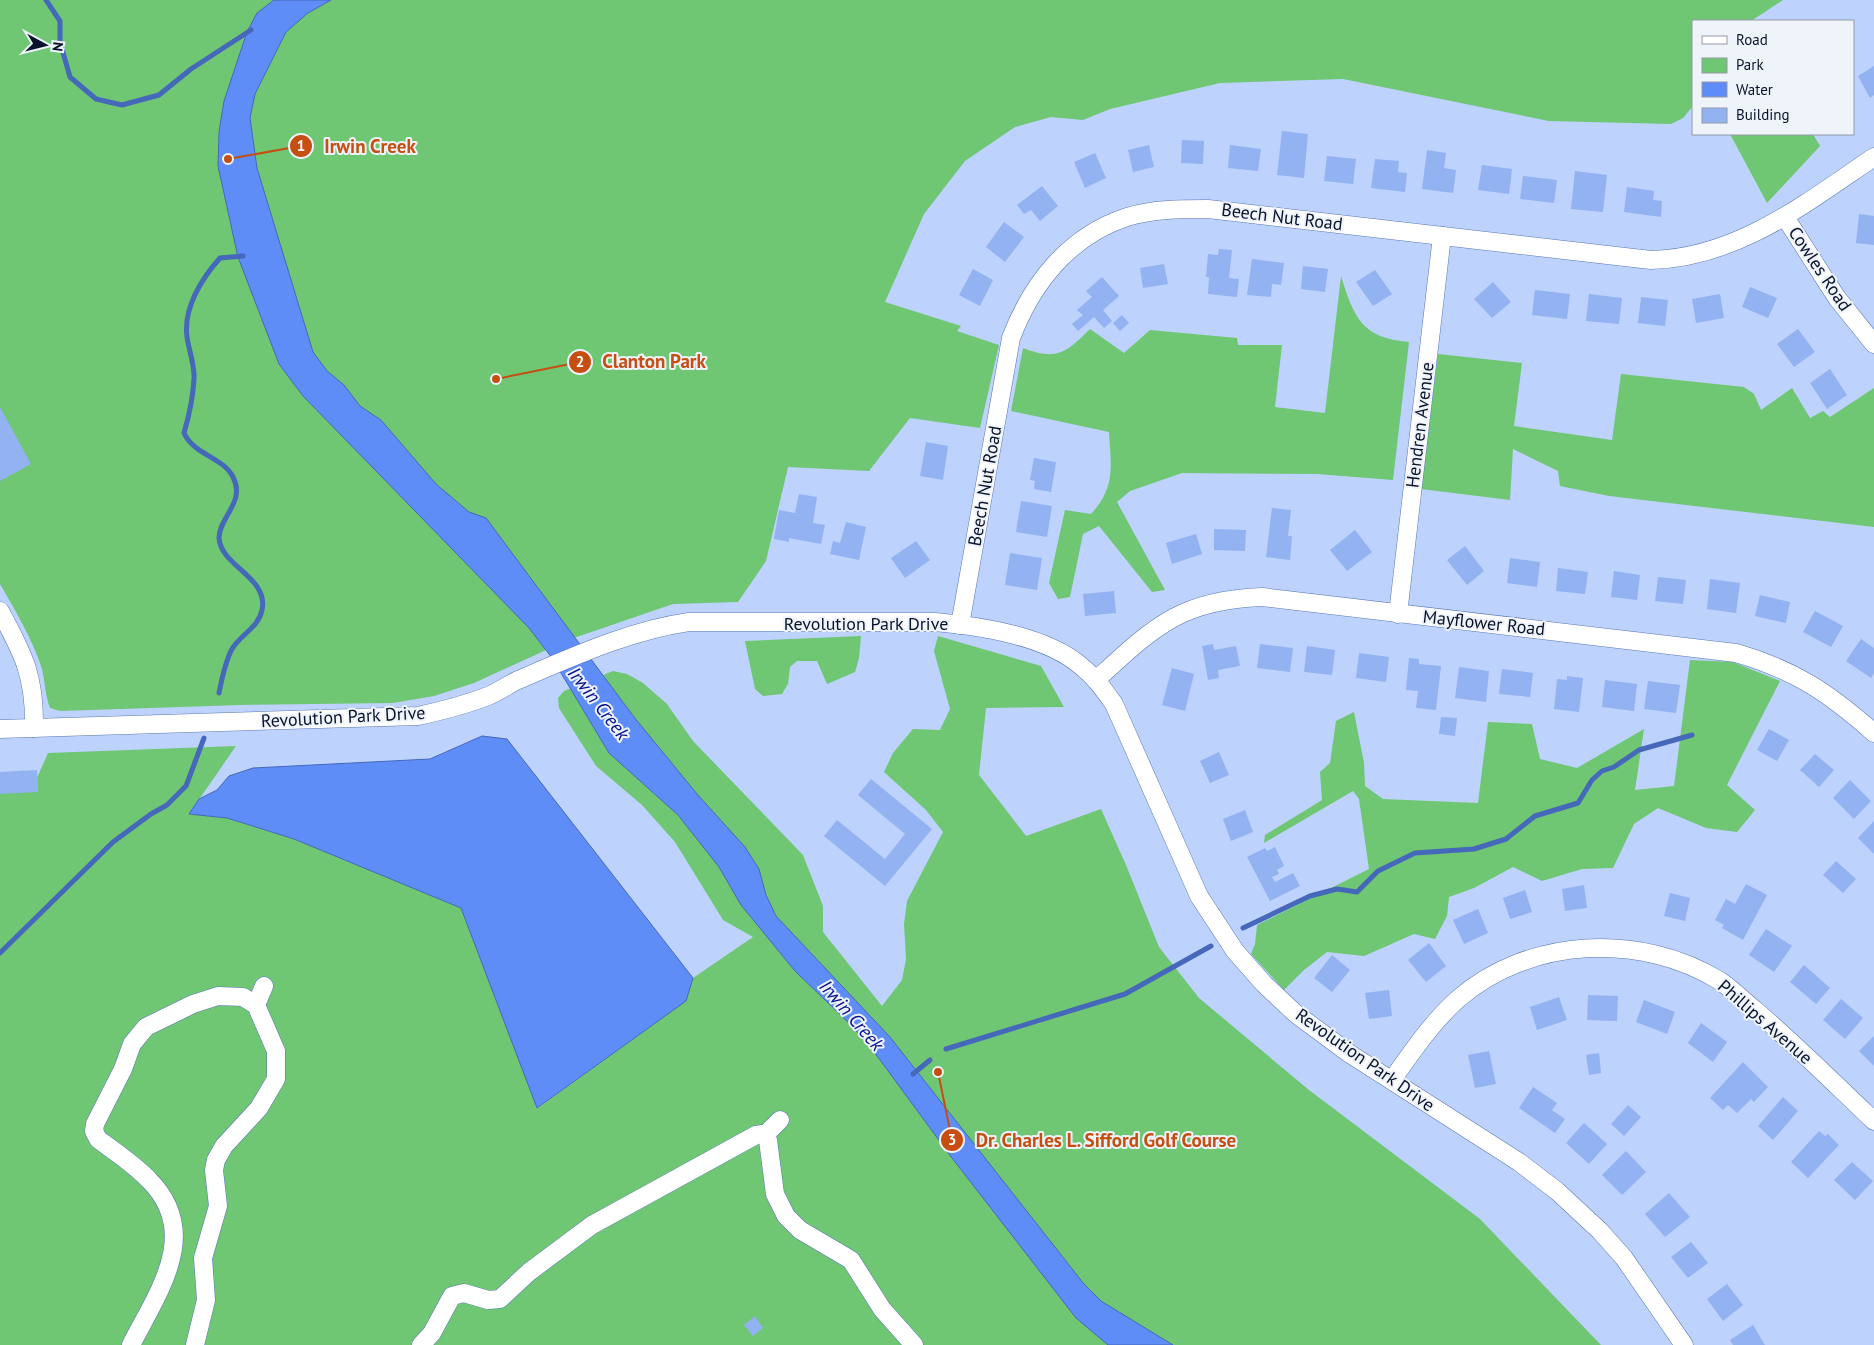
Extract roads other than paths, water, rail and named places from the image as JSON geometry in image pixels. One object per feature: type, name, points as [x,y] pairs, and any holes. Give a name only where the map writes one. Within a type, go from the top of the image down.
[{"type":"street","name":"Beech Nut Road","points":[[960,625],[1011,338],[1021,311],[1036,286],[1054,264],[1076,245],[1127,217],[1164,210],[1232,211],[1651,260],[1666,260],[1696,255],[1728,245],[1785,217],[1874,157]]},
{"type":"street","name":"Cowles Road","points":[[1785,217],[1837,298],[1874,344]]},
{"type":"street","name":"Hendren Avenue","points":[[1398,614],[1442,236]]},
{"type":"street","name":"Mayflower Road","points":[[1096,680],[1141,639],[1167,620],[1192,608],[1220,600],[1262,597],[1736,652],[1812,683],[1838,701],[1874,733]]},
{"type":"street","points":[[0,611],[28,668],[34,704],[34,728]]},
{"type":"street","name":"Revolution Park Drive","points":[[0,729],[418,716],[453,708],[489,696],[541,671],[599,647],[662,626],[689,622],[900,621],[960,625],[1003,633],[1055,650],[1081,666],[1096,680],[1114,704],[1199,896],[1235,951],[1264,984],[1296,1014],[1350,1054],[1519,1162],[1557,1191],[1600,1231],[1624,1258],[1684,1345]]},
{"type":"street","name":"Phillips Avenue","points":[[1392,1080],[1418,1043],[1450,1006],[1482,982],[1523,962],[1555,952],[1620,948],[1650,952],[1680,961],[1721,982],[1770,1023],[1874,1121]]},
{"type":"street","points":[[256,1005],[264,986]]},
{"type":"street","points":[[131,1345],[168,1272],[174,1247],[173,1224],[167,1206],[150,1180],[98,1139],[94,1131],[96,1119],[122,1069],[132,1044],[146,1027],[193,1004],[218,996],[242,997],[256,1005],[276,1051],[276,1079],[260,1108],[224,1146],[216,1160],[214,1170],[218,1206],[203,1258],[205,1310],[195,1345]]},
{"type":"street","points":[[421,1345],[432,1332],[452,1296],[464,1293],[488,1300],[500,1299],[529,1272],[592,1225],[705,1161],[756,1135],[765,1135],[780,1120]]},
{"type":"street","points":[[765,1135],[768,1140],[775,1194],[786,1216],[800,1230],[852,1260],[882,1309],[914,1345]]},
{"type":"water","points":[[274,0],[331,0],[308,13],[286,32],[255,94],[250,118],[257,168],[313,352],[327,371],[344,385],[360,406],[381,420],[436,484],[469,512],[486,518],[634,717],[697,794],[745,847],[759,869],[766,895],[776,916],[890,1037],[1084,1284],[1101,1301],[1173,1345],[1108,1345],[1076,1318],[952,1158],[872,1049],[850,1024],[795,971],[741,905],[719,867],[678,815],[609,753],[552,658],[529,628],[303,396],[279,364],[238,257],[218,166],[219,132],[224,101],[247,32],[257,13]]},
{"type":"water","points":[[482,736],[507,739],[693,978],[686,1001],[537,1108],[461,908],[294,839],[227,818],[189,814],[199,799],[217,790],[229,776],[253,768],[430,759]]},
{"type":"waterway","points":[[46,0],[60,21],[60,42],[70,77],[96,99],[122,105],[159,95],[191,69],[251,30]]},
{"type":"waterway","points":[[219,693],[224,670],[232,649],[257,621],[262,610],[262,599],[259,589],[252,580],[228,557],[222,548],[219,538],[220,530],[236,494],[233,477],[223,465],[194,446],[184,433],[193,393],[194,379],[187,326],[188,315],[195,294],[213,266],[220,258],[243,256]]},
{"type":"waterway","points":[[1243,928],[1310,896],[1337,889],[1357,892],[1378,871],[1415,853],[1474,849],[1506,839],[1535,816],[1578,803],[1592,780],[1602,771],[1614,767],[1639,750],[1692,735]]},
{"type":"waterway","points":[[0,953],[113,842],[151,814],[167,805],[186,786],[204,738]]},
{"type":"waterway","points":[[946,1049],[1125,994],[1211,946]]},
{"type":"waterway","points":[[913,1074],[930,1060]]},
{"type":"place","name":"Irwin Creek","points":[[228,159]]},
{"type":"place","name":"Clanton Park","points":[[496,379]]},
{"type":"place","name":"Dr. Charles L. Sifford Golf Course","points":[[938,1072]]}]
